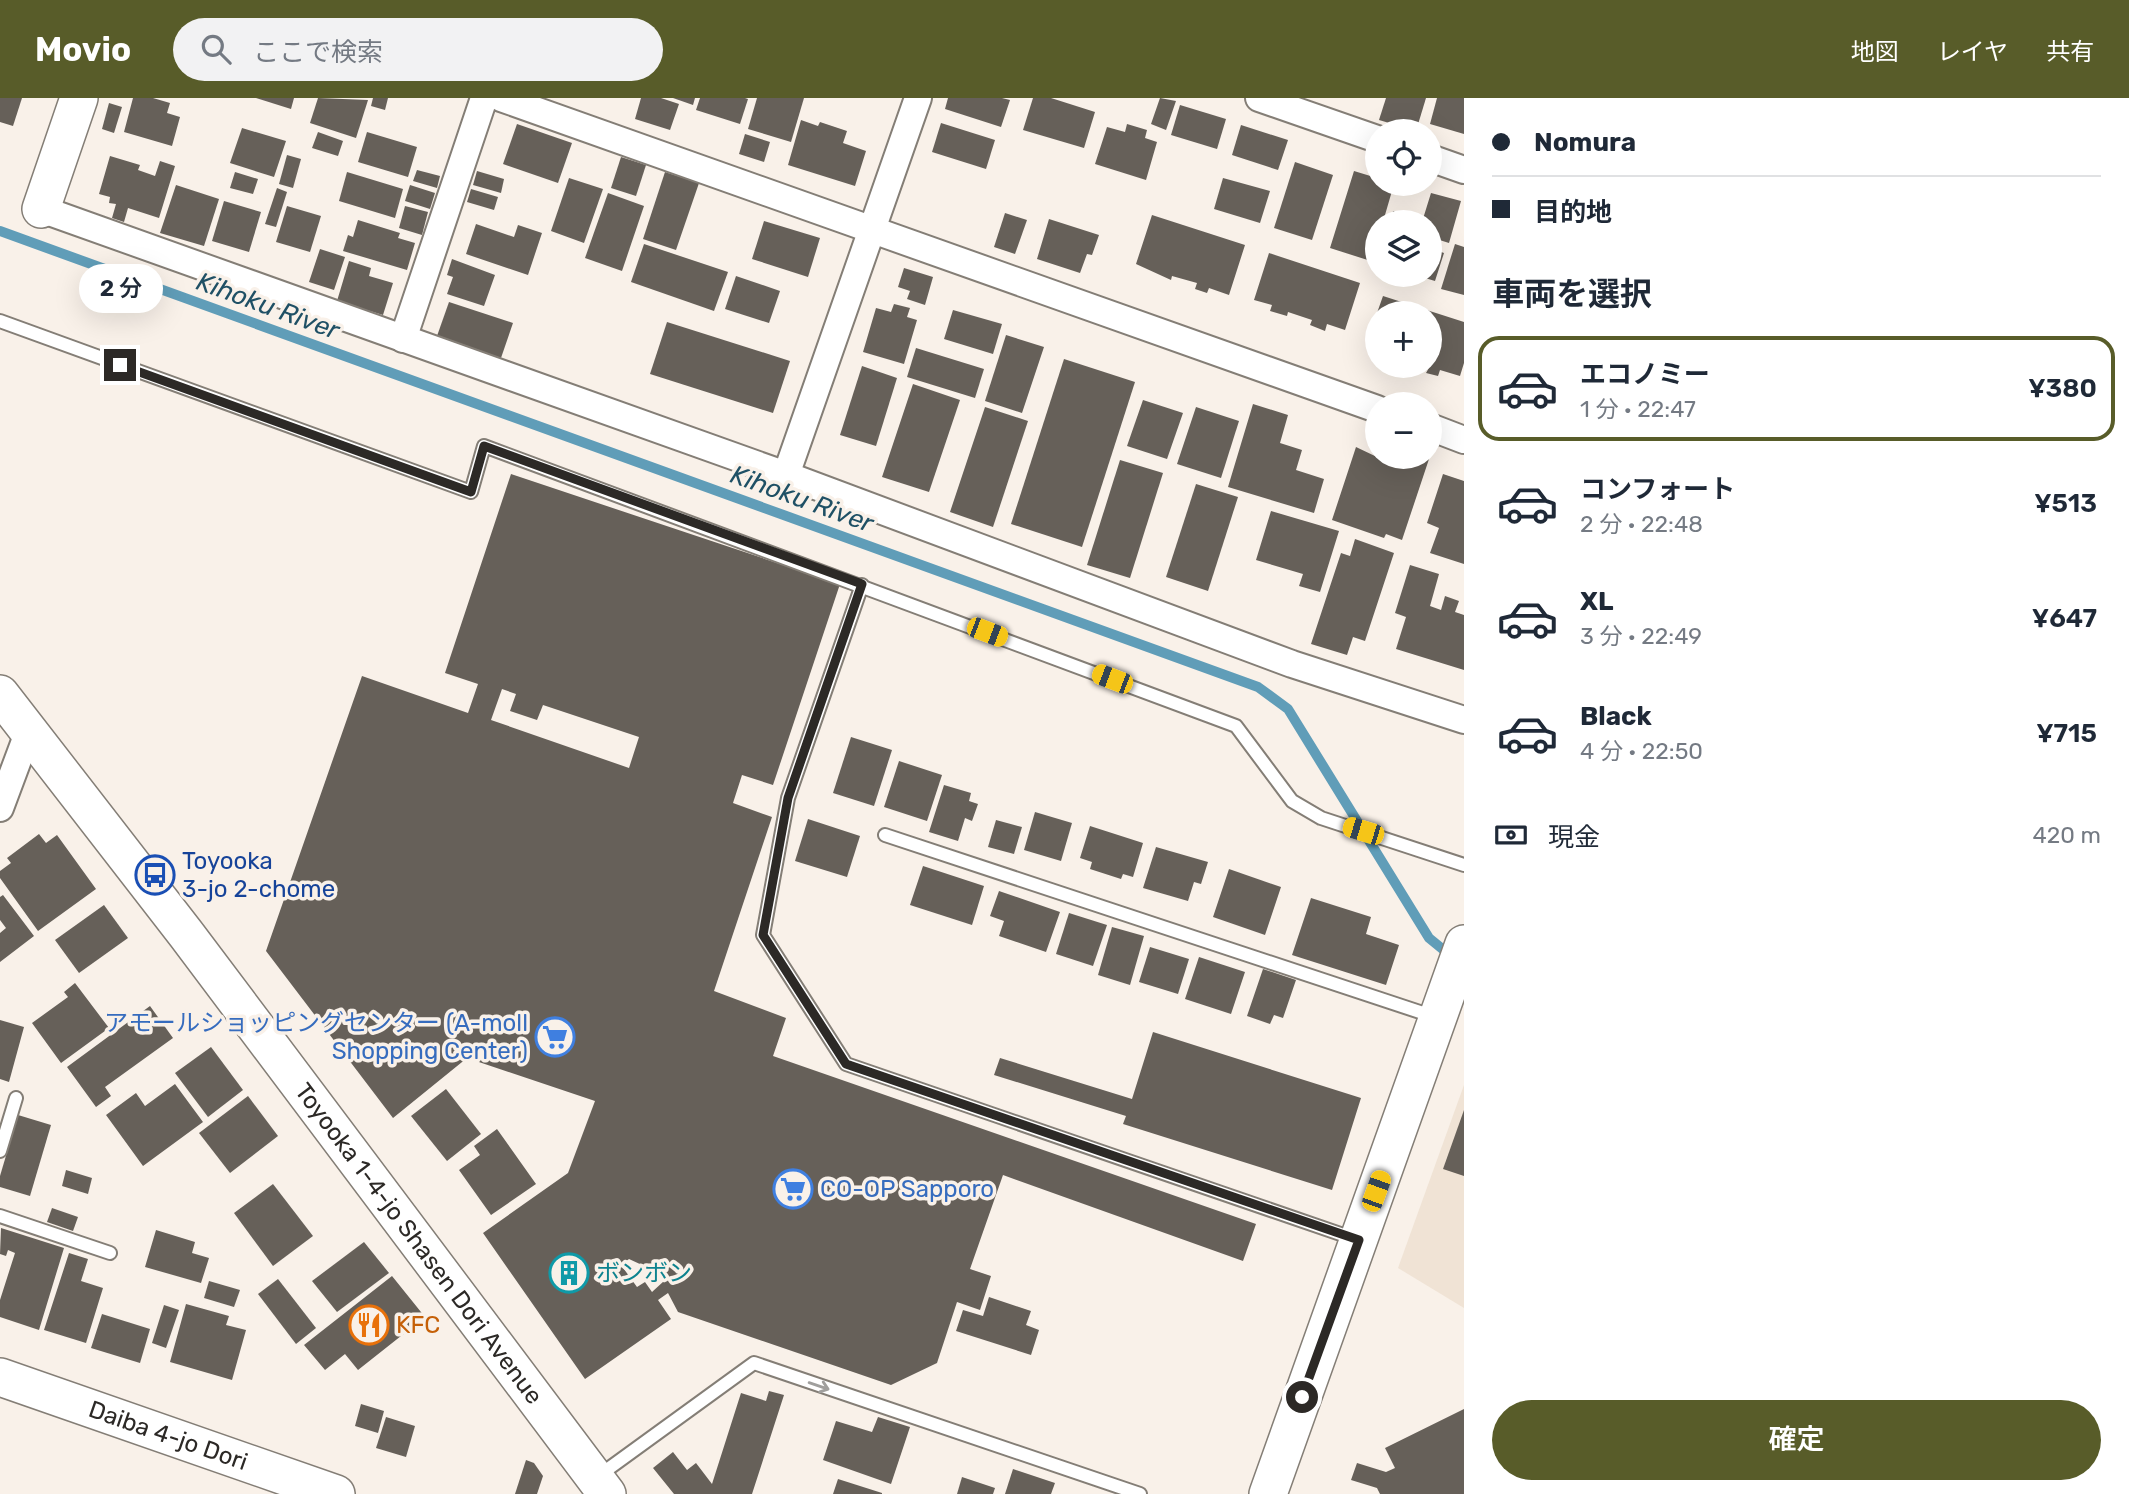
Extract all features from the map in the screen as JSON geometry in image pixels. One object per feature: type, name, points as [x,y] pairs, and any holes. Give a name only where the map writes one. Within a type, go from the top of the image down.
[{"type":"street","points":[[79,98],[41,209],[786,475],[1292,664],[1464,720]]},
{"type":"street","points":[[402,339],[484,98]]},
{"type":"street","points":[[501,98],[1365,405]]},
{"type":"street","points":[[786,475],[918,98]]},
{"type":"street","points":[[1259,98],[1365,135]]},
{"type":"street","points":[[1442,162],[1464,170]]},
{"type":"street","points":[[1442,432],[1464,440]]},
{"type":"street","name":"Toyooka 1-4-jo Shasen Dori Avenue","points":[[0,694],[186,934],[602,1485]]},
{"type":"street","points":[[0,808],[28,733]]},
{"type":"street","points":[[1268,1494],[1464,944]]},
{"type":"street","name":"Daiba 4-jo Dori","points":[[0,1377],[279,1485],[336,1494]]},
{"type":"lane","points":[[0,321],[471,492],[484,446],[862,584],[1236,726],[1293,802],[1321,818],[1464,865]]},
{"type":"lane","points":[[862,584],[788,798],[763,935],[846,1064],[1359,1240]]},
{"type":"lane","points":[[885,835],[1442,1008]]},
{"type":"lane","points":[[0,1151],[16,1098]]},
{"type":"lane","points":[[0,1216],[110,1252]]},
{"type":"lane","points":[[602,1485],[754,1363],[1140,1494]]},
{"type":"shaded area","points":[[1464,1085],[1464,1308],[1398,1268]]},
{"type":"building","points":[[0,98],[22,98],[13,126],[0,122]]},
{"type":"building","points":[[133,98],[153,98],[170,103],[167,113],[180,117],[172,146],[124,132]]},
{"type":"building","points":[[256,98],[294,98],[291,109]]},
{"type":"building","points":[[318,98],[368,100],[356,138],[310,123]]},
{"type":"building","points":[[373,98],[388,98],[385,110],[371,106]]},
{"type":"building","points":[[641,98],[661,98],[679,104],[670,130],[635,119]]},
{"type":"building","points":[[673,98],[695,98],[693,105]]},
{"type":"building","points":[[700,98],[748,99],[740,124],[696,110]]},
{"type":"building","points":[[757,98],[804,98],[791,142],[748,129]]},
{"type":"building","points":[[948,98],[1010,100],[1001,127],[945,109]]},
{"type":"building","points":[[1033,98],[1051,98],[1095,112],[1084,148],[1023,130]]},
{"type":"building","points":[[1160,98],[1176,101],[1166,130],[1151,124]]},
{"type":"building","points":[[1386,98],[1426,98],[1420,119],[1379,119]]},
{"type":"building","points":[[1437,98],[1464,98],[1464,134],[1442,128],[1442,119],[1431,119]]},
{"type":"building","points":[[109,103],[122,107],[114,133],[102,129]]},
{"type":"building","points":[[1180,105],[1226,119],[1217,149],[1171,135]]},
{"type":"building","points":[[801,120],[818,126],[820,122],[847,131],[843,143],[866,151],[855,186],[788,165]]},
{"type":"building","points":[[941,123],[995,140],[986,169],[932,152]]},
{"type":"building","points":[[517,124],[572,143],[558,183],[503,164]]},
{"type":"building","points":[[1127,124],[1147,130],[1145,138],[1157,142],[1146,180],[1095,164],[1107,127],[1125,132]]},
{"type":"building","points":[[1241,125],[1288,140],[1278,170],[1232,155]]},
{"type":"building","points":[[242,128],[286,141],[274,177],[230,163]]},
{"type":"building","points":[[318,132],[343,141],[338,156],[312,148]]},
{"type":"building","points":[[367,132],[417,147],[408,177],[358,162]]},
{"type":"building","points":[[745,134],[770,142],[764,162],[739,154]]},
{"type":"building","points":[[287,155],[301,159],[293,188],[279,184]]},
{"type":"building","points":[[110,156],[140,165],[138,170],[155,176],[160,161],[175,166],[159,218],[128,208],[124,222],[112,218],[116,204],[109,203],[110,197],[99,194]]},
{"type":"building","points":[[621,157],[646,165],[636,196],[611,188]]},
{"type":"building","points":[[1295,162],[1333,175],[1312,240],[1274,228]]},
{"type":"building","points":[[417,170],[440,176],[437,188],[413,181]]},
{"type":"building","points":[[477,171],[504,179],[501,193],[473,185]]},
{"type":"building","points":[[1354,171],[1365,174],[1365,196],[1391,196],[1386,210],[1365,210],[1365,259],[1330,248]]},
{"type":"building","points":[[235,172],[258,179],[253,194],[230,188]]},
{"type":"building","points":[[347,172],[403,189],[395,218],[339,201]]},
{"type":"building","points":[[665,172],[699,183],[676,250],[643,239]]},
{"type":"building","points":[[569,178],[603,189],[584,243],[551,231]]},
{"type":"building","points":[[1223,178],[1270,191],[1260,223],[1214,209]]},
{"type":"building","points":[[176,185],[219,199],[204,246],[160,233]]},
{"type":"building","points":[[410,185],[435,193],[430,209],[405,201]]},
{"type":"building","points":[[277,188],[287,192],[276,227],[265,224]]},
{"type":"building","points":[[471,189],[498,197],[494,210],[467,202]]},
{"type":"building","points":[[608,193],[644,206],[622,271],[585,258]]},
{"type":"building","points":[[1430,196],[1461,201],[1449,243],[1442,241],[1442,210],[1426,210]]},
{"type":"building","points":[[224,201],[261,212],[249,252],[212,241]]},
{"type":"building","points":[[287,206],[321,216],[310,252],[276,242]]},
{"type":"building","points":[[405,206],[428,212],[422,235],[399,228]]},
{"type":"building","points":[[1005,213],[1027,220],[1015,254],[994,247]]},
{"type":"building","points":[[1152,215],[1245,245],[1229,295],[1209,288],[1207,293],[1195,289],[1197,283],[1172,276],[1171,280],[1136,264]]},
{"type":"building","points":[[1049,219],[1099,235],[1092,255],[1087,254],[1080,273],[1037,259]]},
{"type":"building","points":[[358,220],[400,233],[398,238],[415,243],[407,270],[343,251],[348,235],[353,237]]},
{"type":"building","points":[[764,221],[820,238],[808,277],[752,259]]},
{"type":"building","points":[[476,224],[514,237],[518,225],[542,233],[528,275],[466,254]]},
{"type":"building","points":[[644,244],[728,272],[714,311],[631,282]]},
{"type":"building","points":[[1455,244],[1464,247],[1464,295],[1441,289]]},
{"type":"building","points":[[320,249],[345,257],[334,290],[309,282]]},
{"type":"building","points":[[1269,253],[1360,283],[1345,330],[1327,324],[1325,331],[1310,325],[1312,320],[1288,312],[1287,316],[1270,311],[1272,305],[1254,300]]},
{"type":"building","points":[[452,259],[495,275],[484,306],[447,294],[453,277],[447,275]]},
{"type":"building","points":[[349,261],[371,268],[369,276],[393,283],[383,315],[337,301]]},
{"type":"building","points":[[904,268],[933,277],[925,305],[907,299],[910,291],[898,287]]},
{"type":"building","points":[[736,276],[780,291],[769,323],[725,309]]},
{"type":"building","points":[[1383,296],[1399,301],[1381,301]]},
{"type":"building","points":[[449,302],[513,323],[501,358],[437,336]]},
{"type":"building","points":[[894,304],[910,308],[907,317],[917,320],[904,364],[863,352],[876,308],[891,312]]},
{"type":"building","points":[[953,310],[1002,324],[993,354],[944,339]]},
{"type":"building","points":[[1442,315],[1464,322],[1464,363],[1460,376],[1442,371]]},
{"type":"building","points":[[667,322],[790,361],[773,413],[650,374]]},
{"type":"building","points":[[1006,335],[1044,347],[1022,413],[985,401]]},
{"type":"building","points":[[916,348],[984,369],[975,398],[907,377]]},
{"type":"building","points":[[1064,359],[1135,382],[1082,547],[1011,524]]},
{"type":"building","points":[[862,366],[897,378],[876,446],[840,435]]},
{"type":"building","points":[[913,384],[960,400],[929,492],[882,477]]},
{"type":"building","points":[[1143,400],[1183,413],[1167,459],[1127,446]]},
{"type":"building","points":[[1253,404],[1288,415],[1280,443],[1302,450],[1296,470],[1324,479],[1314,513],[1228,487]]},
{"type":"building","points":[[985,407],[1028,421],[993,527],[950,512]]},
{"type":"building","points":[[1196,407],[1239,421],[1221,478],[1177,464]]},
{"type":"building","points":[[1356,447],[1365,451],[1365,469],[1426,469],[1402,540],[1386,534],[1384,538],[1332,520]]},
{"type":"building","points":[[1120,460],[1163,473],[1130,578],[1087,565]]},
{"type":"building","name":"アモールショッピングセンター (A-moll Shopping Center)","points":[[511,474],[840,584],[773,785],[742,775],[733,803],[772,817],[714,991],[786,1018],[773,1056],[1256,1224],[1243,1261],[1003,1175],[970,1269],[991,1276],[980,1310],[957,1302],[937,1363],[891,1385],[678,1312],[668,1293],[658,1300],[671,1319],[585,1379],[483,1233],[568,1173],[595,1101],[467,1058],[393,1118],[266,951],[362,676],[468,713],[478,684],[445,673]],"holes":[[[502,689],[516,694],[510,711],[537,720],[543,705],[639,737],[629,768],[491,720]],[[629,1259],[655,1271],[664,1281],[652,1292],[645,1282],[637,1287],[621,1265]]]},
{"type":"building","points":[[1443,474],[1464,481],[1464,564],[1430,553],[1439,528],[1427,523]]},
{"type":"building","points":[[1196,484],[1238,497],[1208,591],[1166,577]]},
{"type":"building","points":[[1271,511],[1339,531],[1320,592],[1299,586],[1303,574],[1256,560]]},
{"type":"building","points":[[1355,539],[1394,553],[1365,641],[1353,637],[1347,655],[1311,644],[1341,553],[1350,556]]},
{"type":"building","points":[[1410,565],[1439,574],[1430,606],[1441,610],[1445,596],[1459,601],[1455,612],[1464,615],[1464,670],[1396,649],[1406,617],[1395,613]]},
{"type":"building","points":[[851,737],[892,750],[874,806],[833,793]]},
{"type":"building","points":[[899,761],[942,775],[927,821],[884,807]]},
{"type":"building","points":[[944,785],[971,793],[969,801],[978,804],[972,821],[965,818],[958,841],[929,832]]},
{"type":"building","points":[[1035,812],[1072,823],[1061,861],[1024,850]]},
{"type":"building","points":[[808,819],[860,836],[847,877],[795,861]]},
{"type":"building","points":[[996,820],[1022,827],[1014,854],[988,847]]},
{"type":"building","points":[[1090,826],[1143,843],[1133,877],[1123,874],[1121,879],[1090,869],[1092,862],[1080,858]]},
{"type":"building","points":[[39,834],[46,843],[57,835],[96,889],[38,931],[0,878],[0,871],[11,863],[7,858]]},
{"type":"building","points":[[1156,847],[1208,862],[1201,884],[1194,882],[1188,901],[1143,888]]},
{"type":"building","points":[[923,866],[984,886],[972,925],[910,905]]},
{"type":"building","points":[[1229,869],[1281,887],[1265,935],[1213,917]]},
{"type":"building","points":[[999,891],[1060,912],[1046,952],[999,936],[1004,921],[990,916]]},
{"type":"building","points":[[3,895],[34,936],[0,962],[0,933],[6,928],[0,920],[0,897]]},
{"type":"building","points":[[1311,898],[1371,917],[1366,934],[1399,945],[1386,985],[1292,955]]},
{"type":"building","points":[[104,905],[128,938],[79,973],[55,940]]},
{"type":"building","points":[[1069,913],[1107,925],[1093,966],[1056,954]]},
{"type":"building","points":[[1112,927],[1144,936],[1130,985],[1098,975]]},
{"type":"building","points":[[1150,947],[1189,959],[1178,994],[1139,982]]},
{"type":"building","points":[[1199,957],[1245,972],[1231,1014],[1185,999]]},
{"type":"building","points":[[1263,969],[1296,980],[1283,1018],[1274,1015],[1270,1024],[1247,1016]]},
{"type":"building","points":[[75,983],[109,1028],[61,1063],[32,1023],[68,997],[64,992]]},
{"type":"building","points":[[150,1006],[173,1038],[105,1087],[111,1096],[96,1107],[67,1067]]},
{"type":"building","points":[[0,1020],[24,1027],[9,1082],[0,1079]]},
{"type":"building","points":[[1153,1032],[1361,1098],[1332,1190],[1123,1124],[1126,1116],[994,1075],[1000,1058],[1132,1099]]},
{"type":"building","points":[[211,1047],[243,1090],[208,1117],[175,1073]]},
{"type":"building","points":[[175,1084],[203,1122],[143,1166],[106,1115],[136,1093],[145,1106]]},
{"type":"building","points":[[446,1089],[481,1134],[447,1161],[411,1116]]},
{"type":"building","points":[[248,1096],[278,1136],[230,1173],[199,1133]]},
{"type":"building","points":[[1464,1110],[1464,1176],[1443,1169]]},
{"type":"building","points":[[18,1115],[51,1125],[30,1196],[0,1187],[0,1176]]},
{"type":"building","points":[[497,1129],[536,1184],[491,1215],[459,1170],[480,1155],[474,1146]]},
{"type":"building","points":[[66,1170],[92,1178],[88,1194],[62,1186]]},
{"type":"building","points":[[273,1184],[313,1236],[273,1266],[234,1213]]},
{"type":"building","points":[[52,1208],[78,1217],[73,1231],[47,1222]]},
{"type":"building","points":[[1,1228],[64,1248],[39,1330],[0,1317],[0,1300],[15,1253],[8,1250],[6,1256],[0,1254]]},
{"type":"building","points":[[156,1230],[195,1242],[192,1253],[209,1258],[201,1283],[145,1267]]},
{"type":"building","points":[[364,1242],[389,1273],[337,1312],[312,1281]]},
{"type":"building","points":[[69,1253],[88,1259],[81,1281],[103,1288],[86,1343],[44,1330]]},
{"type":"building","points":[[392,1276],[425,1317],[358,1370],[345,1354],[325,1370],[304,1345]]},
{"type":"building","points":[[278,1279],[316,1328],[296,1344],[258,1294]]},
{"type":"building","points":[[209,1281],[240,1290],[234,1307],[204,1298]]},
{"type":"building","points":[[989,1297],[1031,1311],[1026,1325],[1039,1330],[1031,1355],[956,1331],[963,1310],[983,1316]]},
{"type":"building","points":[[186,1304],[229,1316],[226,1325],[246,1330],[232,1380],[170,1362]]},
{"type":"building","points":[[164,1305],[179,1310],[166,1348],[152,1343]]},
{"type":"building","points":[[102,1314],[150,1329],[140,1363],[91,1348]]},
{"type":"building","points":[[769,1391],[784,1395],[752,1494],[674,1494],[653,1468],[673,1452],[687,1470],[696,1463],[712,1484],[741,1393],[766,1401]]},
{"type":"building","points":[[361,1404],[384,1411],[378,1433],[355,1426]]},
{"type":"building","points":[[1464,1409],[1464,1494],[1380,1494],[1377,1488],[1351,1480],[1357,1463],[1386,1472],[1395,1468],[1385,1448]]},
{"type":"building","points":[[386,1417],[415,1426],[406,1457],[376,1448]]},
{"type":"building","points":[[878,1417],[910,1427],[891,1484],[823,1460],[836,1421],[872,1432]]},
{"type":"building","points":[[526,1460],[534,1463],[543,1476],[537,1494],[515,1494]]},
{"type":"building","points":[[1013,1469],[1055,1483],[1051,1494],[1005,1494]]},
{"type":"building","points":[[962,1477],[995,1488],[993,1494],[957,1494]]},
{"type":"building","points":[[838,1479],[882,1493],[882,1494],[833,1494]]},
{"type":"waterway","name":"Kihoku River","points":[[0,231],[1258,687],[1288,709],[1429,938],[1451,956]]},
{"type":"place","name":"Toyooka 3-jo 2-chome","points":[[155,875]]},
{"type":"place","name":"アモールショッピングセンター (A-moll Shopping Center)","points":[[555,1037]]},
{"type":"place","name":"CO-OP Sapporo","points":[[793,1189]]},
{"type":"place","name":"ボンボン","points":[[569,1273]]},
{"type":"place","name":"KFC","points":[[369,1325]]},
{"type":"route","points":[[120,365],[471,492],[484,446],[862,584],[788,798],[763,935],[846,1064],[1359,1240],[1302,1397]]}]
